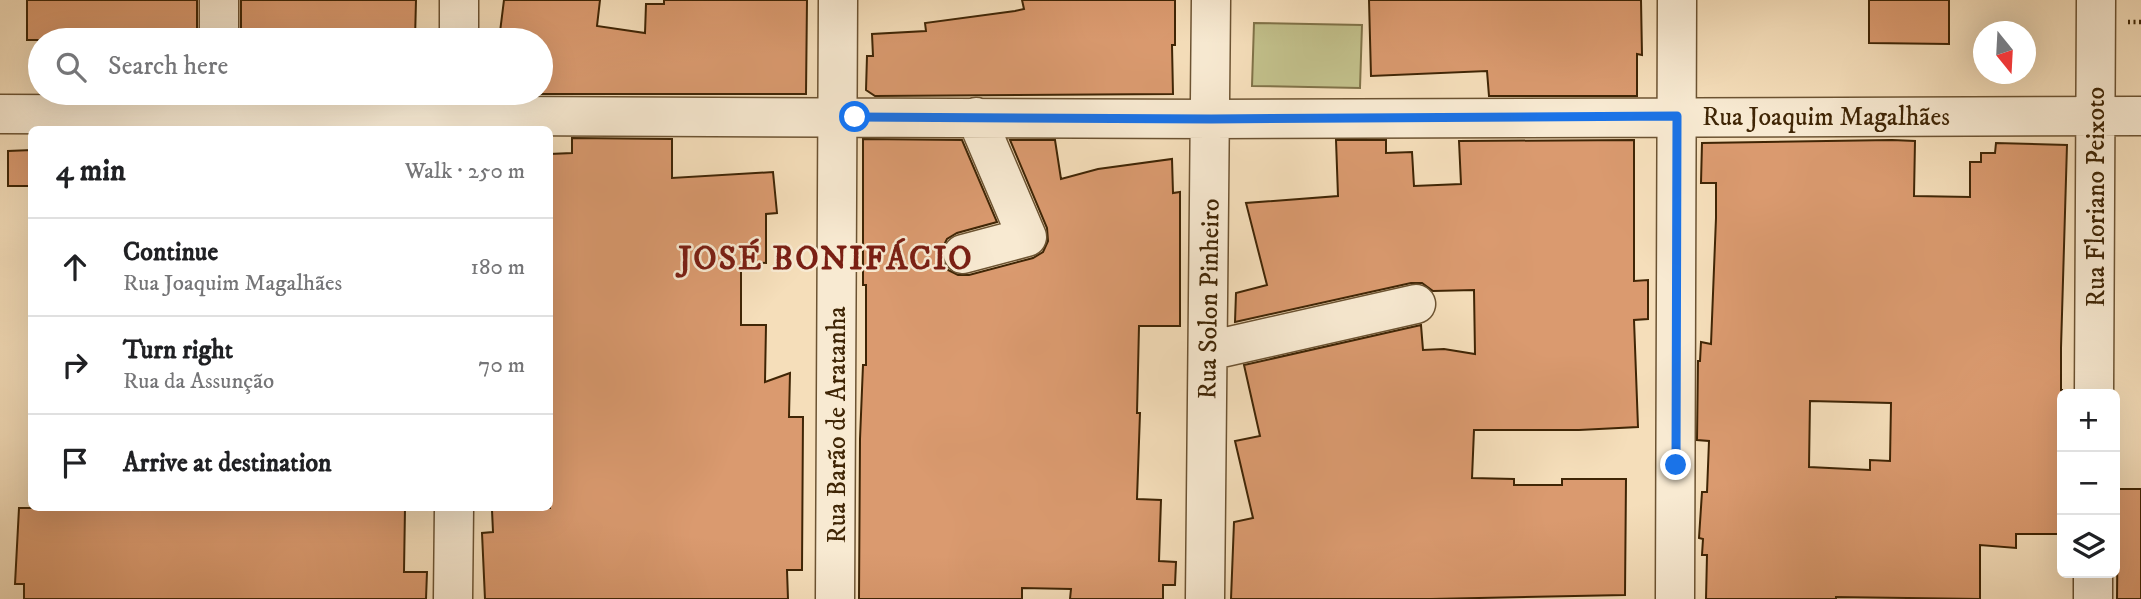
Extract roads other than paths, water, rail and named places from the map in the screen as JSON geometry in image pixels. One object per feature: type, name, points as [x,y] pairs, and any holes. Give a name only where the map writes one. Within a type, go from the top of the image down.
[{"type":"street","points":[[219,0],[219,28]]},
{"type":"street","points":[[459,0],[459,28]]},
{"type":"street","name":"Rua Barão de Aratanha","points":[[835,599],[838,0]]},
{"type":"street","name":"Rua Solon Pinheiro","points":[[1205,599],[1211,0]]},
{"type":"street","points":[[1675,599],[1676,0]]},
{"type":"street","name":"Rua Floriano Peixoto","points":[[2094,389],[2096,0]]},
{"type":"street","name":"Rua Joaquim Magalhães","points":[[0,114],[198,105]]},
{"type":"street","name":"Rua Joaquim Magalhães","points":[[246,105],[458,113],[837,117],[1211,119],[2141,116]]},
{"type":"street","points":[[962,254],[1027,237],[976,117]]},
{"type":"street","points":[[1208,351],[1416,304]]},
{"type":"street","points":[[453,599],[454,511]]},
{"type":"street","points":[[2093,578],[2093,599]]},
{"type":"district","name":"JOSÉ BONIFÁCIO","points":[[826,257]]}]
